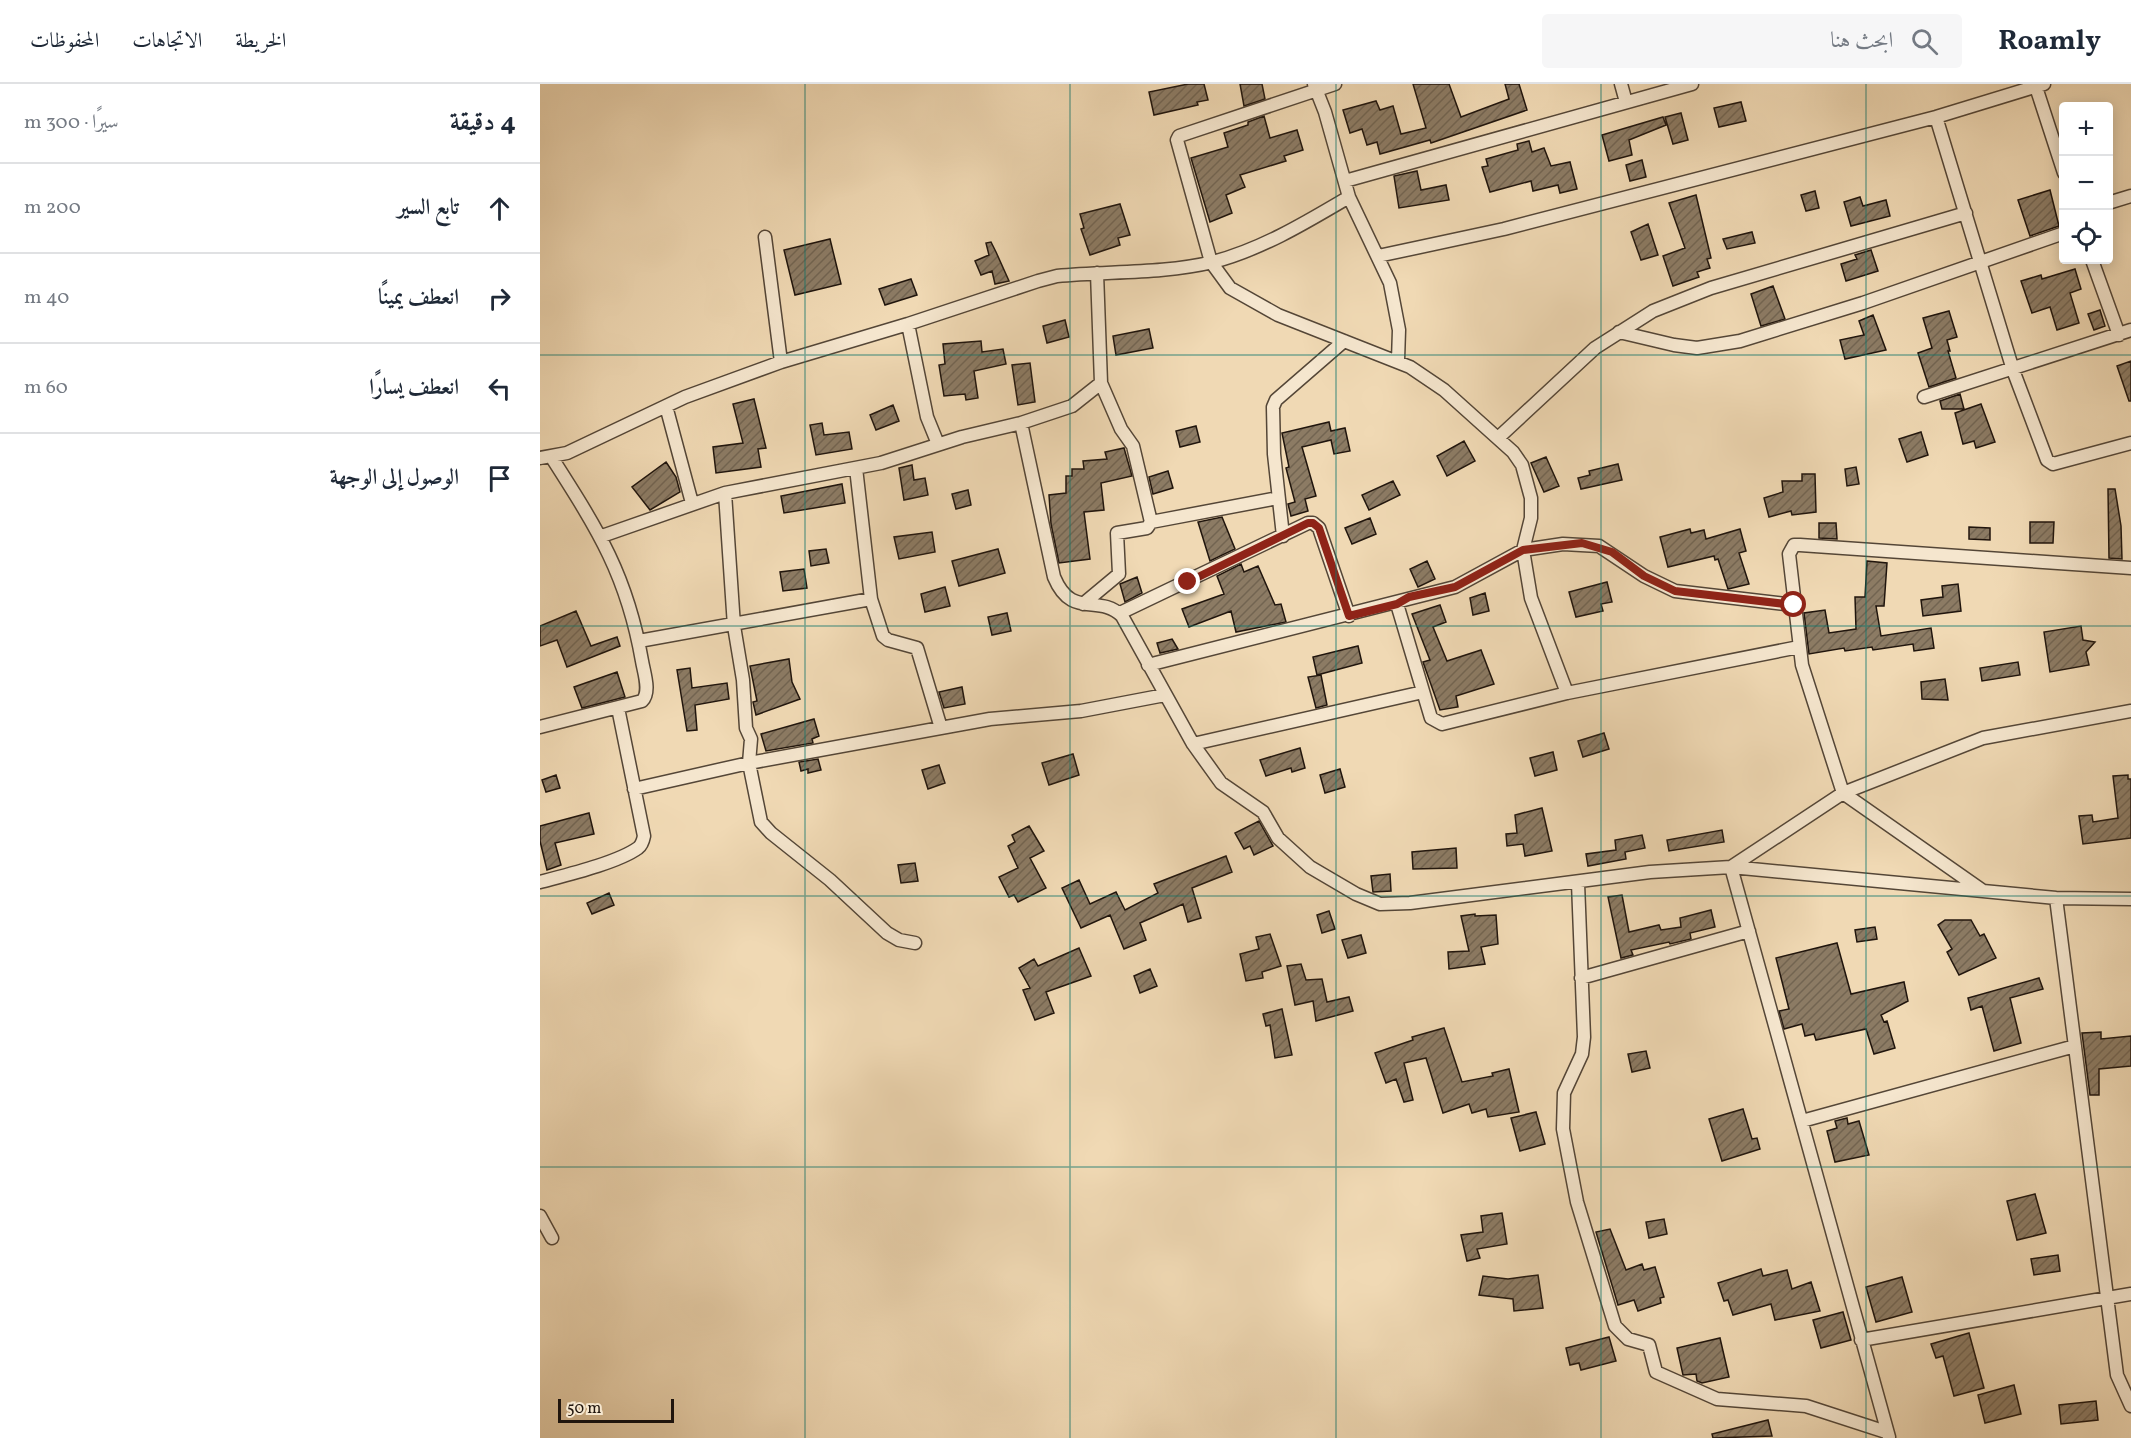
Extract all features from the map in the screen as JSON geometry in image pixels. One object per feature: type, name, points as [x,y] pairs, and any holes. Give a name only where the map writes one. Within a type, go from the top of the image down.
[{"type":"street","points":[[1335,84],[1315,88],[1179,136],[1177,140],[1211,262],[1230,288],[1258,305],[1344,341],[1398,360],[1444,390],[1513,452],[1528,480],[1531,518],[1523,550],[1531,598],[1567,693]]},
{"type":"street","points":[[1621,84],[1626,102]]},
{"type":"street","points":[[1345,181],[1692,84]]},
{"type":"street","points":[[1377,256],[1516,226],[1936,117],[2040,85],[2059,156]]},
{"type":"street","points":[[1315,88],[1349,197],[1384,267],[1395,301],[1398,360]]},
{"type":"street","points":[[1936,117],[2013,370],[2047,459],[2053,464],[2131,443]]},
{"type":"street","points":[[2113,202],[2131,196]]},
{"type":"street","points":[[540,727],[618,708],[645,697],[646,685],[639,641],[622,580],[602,536],[546,458],[666,406],[781,362],[908,324],[1038,281],[1057,276],[1157,270],[1211,262],[1272,240],[1349,197]]},
{"type":"street","points":[[1498,438],[1570,370],[1619,332],[1677,300],[1966,213]]},
{"type":"street","points":[[1619,332],[1697,348],[1740,341],[1863,303],[2059,234]]},
{"type":"street","points":[[765,237],[781,362]]},
{"type":"street","points":[[1924,397],[2125,332],[2094,264]]},
{"type":"street","points":[[1097,273],[1101,383],[1121,429],[1133,446],[1151,522]]},
{"type":"street","points":[[908,324],[927,417],[938,444]]},
{"type":"street","points":[[1282,536],[1271,417],[1273,407],[1276,400],[1344,341]]},
{"type":"street","points":[[602,536],[725,493],[856,468],[1021,423],[1072,406],[1101,383]]},
{"type":"street","points":[[666,406],[692,503]]},
{"type":"street","points":[[1021,423],[1054,576],[1061,592],[1070,600],[1116,610],[1120,613],[1193,744],[1221,783],[1263,812],[1278,838],[1310,867],[1356,894],[1380,904],[1578,883],[1650,872],[1731,867],[2056,898],[2131,898]]},
{"type":"street","points":[[856,468],[871,599],[883,636],[888,640],[917,648],[941,728]]},
{"type":"street","points":[[725,493],[734,626],[744,680],[746,728],[751,739],[749,763],[761,822],[771,833],[830,880],[886,933],[899,940],[915,943]]},
{"type":"street","points":[[1083,604],[1119,574],[1117,533],[1147,528],[1151,522],[1278,498]]},
{"type":"street","points":[[1120,613],[1308,523],[1313,523],[1319,528],[1349,616]]},
{"type":"street","points":[[1148,665],[1397,604],[1409,597],[1455,587],[1523,550],[1563,544],[1599,546],[1644,576],[1675,591],[1794,605]]},
{"type":"street","points":[[1983,891],[1843,793],[1810,693],[1799,647],[1789,554],[1794,545],[2131,568]]},
{"type":"street","points":[[639,641],[734,626],[871,599]]},
{"type":"street","points":[[1397,604],[1431,718],[1442,724],[1567,693],[1799,647]]},
{"type":"street","points":[[1193,744],[1423,692]]},
{"type":"street","points":[[634,789],[749,763],[941,728],[1012,716],[1082,711],[1165,695]]},
{"type":"street","points":[[540,882],[639,847],[644,836],[618,708]]},
{"type":"street","points":[[1731,867],[1843,793],[1983,738],[2131,711]]},
{"type":"street","points":[[1731,867],[1888,1435]]},
{"type":"street","points":[[1578,883],[1582,1054],[1564,1093],[1563,1129],[1577,1202],[1615,1326],[1628,1340],[1649,1345],[1656,1372],[1717,1399],[1806,1406],[1888,1435]]},
{"type":"street","points":[[2056,898],[2117,1376],[2131,1406]]},
{"type":"street","points":[[1581,978],[1749,931]]},
{"type":"street","points":[[1802,1121],[2075,1046]]},
{"type":"street","points":[[540,1216],[552,1238]]},
{"type":"street","points":[[1861,1340],[2131,1294]]},
{"type":"building","points":[[1188,84],[1204,84],[1208,100],[1197,102],[1198,105],[1154,115],[1149,92]]},
{"type":"building","points":[[1240,84],[1262,84],[1265,99],[1244,106]]},
{"type":"building","points":[[1413,84],[1449,84],[1461,117],[1509,99],[1505,84],[1519,84],[1527,110],[1431,143],[1430,140],[1380,154],[1377,142],[1367,145],[1362,129],[1350,133],[1343,110],[1376,101],[1380,110],[1393,106],[1401,134],[1426,128]]},
{"type":"building","points":[[1741,102],[1746,121],[1719,127],[1714,108]]},
{"type":"building","points":[[1681,113],[1688,140],[1673,144],[1665,117]]},
{"type":"building","points":[[1264,116],[1270,138],[1297,130],[1303,150],[1284,156],[1286,161],[1240,175],[1245,187],[1226,195],[1232,213],[1210,222],[1191,158],[1228,147],[1224,133],[1248,125],[1248,122]]},
{"type":"building","points":[[1663,117],[1666,125],[1629,140],[1632,155],[1609,161],[1602,135]]},
{"type":"building","points":[[1529,141],[1532,152],[1544,148],[1551,166],[1570,162],[1577,189],[1560,193],[1558,185],[1533,191],[1531,181],[1490,192],[1482,167],[1488,166],[1486,159],[1518,150],[1517,144]]},
{"type":"building","points":[[1642,160],[1646,177],[1630,181],[1626,165]]},
{"type":"building","points":[[1417,171],[1421,190],[1446,185],[1449,200],[1399,208],[1394,176]]},
{"type":"building","points":[[2050,190],[2059,226],[2030,236],[2018,200]]},
{"type":"building","points":[[1815,191],[1819,208],[1806,211],[1801,195]]},
{"type":"building","points":[[1696,195],[1711,258],[1707,259],[1710,268],[1697,272],[1699,277],[1673,286],[1663,256],[1685,248],[1669,203]]},
{"type":"building","points":[[1860,197],[1863,206],[1886,200],[1890,216],[1851,226],[1844,202]]},
{"type":"building","points":[[1120,204],[1130,235],[1118,238],[1120,245],[1090,255],[1081,229],[1084,228],[1080,214]]},
{"type":"building","points":[[1648,224],[1658,255],[1641,260],[1631,232]]},
{"type":"building","points":[[1752,232],[1755,243],[1727,249],[1723,239]]},
{"type":"building","points":[[830,239],[841,284],[795,295],[784,250]]},
{"type":"building","points":[[991,242],[1009,281],[995,284],[992,271],[981,275],[975,261],[989,255],[986,243]]},
{"type":"building","points":[[1871,250],[1878,271],[1846,281],[1841,264],[1857,259],[1855,255]]},
{"type":"building","points":[[2075,269],[2081,289],[2070,293],[2079,323],[2057,330],[2050,307],[2032,313],[2021,281],[2041,275],[2042,279]]},
{"type":"building","points":[[911,279],[917,295],[885,305],[879,289]]},
{"type":"building","points":[[1773,286],[1785,319],[1761,326],[1751,294]]},
{"type":"building","points":[[2100,310],[2105,326],[2094,330],[2088,314]]},
{"type":"building","points":[[1949,311],[1957,337],[1947,340],[1956,378],[1929,387],[1918,353],[1932,348],[1923,318]]},
{"type":"building","points":[[1873,315],[1886,350],[1845,359],[1840,340],[1864,335],[1859,321]]},
{"type":"building","points":[[1065,320],[1069,337],[1047,343],[1043,326]]},
{"type":"building","points":[[1149,329],[1153,348],[1116,355],[1113,336]]},
{"type":"building","points":[[981,341],[982,352],[1003,349],[1006,364],[974,371],[978,398],[966,400],[965,394],[944,396],[939,365],[945,364],[943,344]]},
{"type":"building","points":[[2131,361],[2131,401],[2129,401],[2117,366]]},
{"type":"building","points":[[1030,363],[1035,402],[1018,405],[1012,365]]},
{"type":"building","points":[[1960,394],[1964,409],[1942,409],[1940,401]]},
{"type":"building","points":[[754,399],[766,448],[758,449],[761,467],[716,473],[713,447],[743,443],[733,404]]},
{"type":"building","points":[[1981,404],[1995,442],[1976,448],[1974,441],[1963,444],[1955,413]]},
{"type":"building","points":[[893,405],[899,421],[876,430],[870,415]]},
{"type":"building","points":[[1329,422],[1331,431],[1345,428],[1350,451],[1334,454],[1331,440],[1302,447],[1316,496],[1305,499],[1308,511],[1291,516],[1288,504],[1295,502],[1286,468],[1289,467],[1282,433]]},
{"type":"building","points":[[822,423],[824,435],[849,432],[852,449],[816,455],[810,425]]},
{"type":"building","points":[[1196,426],[1200,442],[1180,447],[1176,431]]},
{"type":"building","points":[[1921,432],[1928,455],[1907,462],[1899,439]]},
{"type":"building","points":[[1464,441],[1475,461],[1447,476],[1437,456]]},
{"type":"building","points":[[1124,448],[1132,476],[1101,483],[1104,510],[1084,512],[1090,559],[1059,563],[1051,524],[1049,495],[1066,493],[1066,476],[1072,476],[1072,469],[1084,469],[1083,461],[1107,459],[1105,452]]},
{"type":"building","points":[[1546,457],[1559,486],[1544,492],[1531,463]]},
{"type":"building","points":[[666,462],[676,477],[680,492],[650,510],[632,487]]},
{"type":"building","points":[[1618,464],[1622,480],[1581,489],[1578,478],[1590,475],[1589,471]]},
{"type":"building","points":[[912,465],[914,480],[925,478],[928,495],[904,500],[899,468]]},
{"type":"building","points":[[1856,467],[1859,484],[1847,486],[1845,469]]},
{"type":"building","points":[[1168,471],[1173,488],[1153,494],[1149,477]]},
{"type":"building","points":[[1802,474],[1815,474],[1816,512],[1792,515],[1791,511],[1769,517],[1764,498],[1783,492],[1782,481],[1802,481]]},
{"type":"building","points":[[1393,481],[1400,495],[1369,510],[1362,495]]},
{"type":"building","points":[[842,484],[845,503],[784,513],[781,496]]},
{"type":"building","points":[[2108,489],[2115,489],[2121,526],[2122,559],[2109,558]]},
{"type":"building","points":[[968,490],[971,505],[956,509],[952,494]]},
{"type":"building","points":[[1222,517],[1235,549],[1210,561],[1198,522]]},
{"type":"building","points":[[1370,518],[1376,534],[1352,544],[1345,528]]},
{"type":"building","points":[[2030,522],[2054,522],[2053,543],[2030,543]]},
{"type":"building","points":[[1819,523],[1836,523],[1837,539],[1819,538]]},
{"type":"building","points":[[1969,527],[1990,528],[1990,540],[1969,539]]},
{"type":"building","points":[[1690,529],[1691,533],[1704,530],[1706,539],[1740,529],[1746,551],[1739,553],[1749,584],[1728,589],[1718,559],[1715,560],[1714,556],[1668,567],[1660,537]]},
{"type":"building","points":[[932,532],[935,552],[899,559],[894,537]]},
{"type":"building","points":[[826,549],[829,563],[811,566],[809,551]]},
{"type":"building","points":[[998,549],[1005,573],[959,586],[952,561]]},
{"type":"building","points":[[1427,561],[1435,579],[1418,587],[1410,569]]},
{"type":"building","points":[[1867,561],[1887,563],[1884,606],[1876,606],[1881,636],[1931,628],[1934,648],[1914,651],[1913,644],[1873,650],[1872,647],[1845,651],[1844,648],[1809,654],[1804,613],[1825,610],[1829,633],[1856,629],[1855,597],[1865,597]]},
{"type":"building","points":[[1241,564],[1244,572],[1258,566],[1275,605],[1281,604],[1286,622],[1236,632],[1231,611],[1189,627],[1182,609],[1224,594],[1217,576]]},
{"type":"building","points":[[804,569],[807,588],[783,591],[780,572]]},
{"type":"building","points":[[1137,577],[1142,593],[1125,602],[1120,584]]},
{"type":"building","points":[[1607,582],[1612,602],[1601,604],[1603,611],[1576,617],[1569,592]]},
{"type":"building","points":[[1958,584],[1961,611],[1923,616],[1921,600],[1943,597],[1942,586]]},
{"type":"building","points":[[945,587],[950,606],[925,612],[921,594]]},
{"type":"building","points":[[1485,593],[1489,611],[1473,615],[1470,598]]},
{"type":"building","points":[[1440,605],[1446,622],[1433,627],[1447,661],[1481,650],[1494,684],[1456,696],[1458,707],[1440,710],[1423,662],[1430,660],[1412,614]]},
{"type":"building","points":[[576,611],[591,646],[617,637],[620,646],[567,667],[557,640],[540,646],[540,626]]},
{"type":"building","points":[[1007,613],[1011,631],[992,635],[988,617]]},
{"type":"building","points":[[2081,626],[2083,640],[2095,642],[2086,652],[2089,665],[2050,672],[2044,632]]},
{"type":"building","points":[[1172,639],[1178,649],[1160,653],[1157,643]]},
{"type":"building","points":[[1358,646],[1362,663],[1317,675],[1313,657]]},
{"type":"building","points":[[789,659],[792,682],[800,699],[756,715],[753,702],[757,701],[750,666]]},
{"type":"building","points":[[2018,662],[2020,675],[1982,681],[1980,668]]},
{"type":"building","points":[[690,668],[692,688],[727,683],[729,699],[695,705],[697,730],[687,731],[677,670]]},
{"type":"building","points":[[617,672],[625,697],[582,708],[574,687]]},
{"type":"building","points":[[1321,675],[1327,705],[1316,708],[1308,677]]},
{"type":"building","points":[[1945,679],[1948,700],[1922,699],[1921,682]]},
{"type":"building","points":[[962,687],[965,704],[944,708],[939,692]]},
{"type":"building","points":[[814,719],[819,736],[812,739],[813,743],[766,751],[761,734]]},
{"type":"building","points":[[1604,733],[1609,749],[1583,757],[1578,741]]},
{"type":"building","points":[[1300,748],[1305,768],[1292,772],[1291,768],[1266,776],[1260,760]]},
{"type":"building","points":[[1553,752],[1557,770],[1535,776],[1530,758]]},
{"type":"building","points":[[1073,754],[1079,775],[1049,785],[1042,763]]},
{"type":"building","points":[[818,759],[821,770],[808,773],[808,769],[801,771],[799,762]]},
{"type":"building","points":[[939,765],[945,783],[928,789],[922,770]]},
{"type":"building","points":[[1340,769],[1345,787],[1325,793],[1320,775]]},
{"type":"building","points":[[556,775],[560,788],[546,792],[542,780]]},
{"type":"building","points":[[2128,775],[2128,779],[2131,779],[2131,838],[2083,844],[2079,816],[2092,815],[2093,822],[2118,818],[2113,776]]},
{"type":"building","points":[[1542,808],[1552,851],[1525,856],[1523,844],[1507,846],[1506,834],[1517,833],[1515,815]]},
{"type":"building","points":[[589,813],[594,834],[555,843],[561,865],[547,870],[540,841],[540,826]]},
{"type":"building","points":[[1259,821],[1273,846],[1254,855],[1250,846],[1244,849],[1235,833]]},
{"type":"building","points":[[1029,826],[1044,851],[1030,858],[1046,888],[1018,902],[1014,895],[1009,897],[999,877],[1018,868],[1008,846],[1015,842],[1012,835]]},
{"type":"building","points":[[1722,830],[1724,842],[1669,851],[1667,840]]},
{"type":"building","points":[[1642,835],[1645,848],[1625,852],[1626,859],[1588,866],[1586,854],[1616,850],[1615,840]]},
{"type":"building","points":[[1456,848],[1457,868],[1413,869],[1412,852]]},
{"type":"building","points":[[1226,856],[1232,872],[1192,888],[1201,918],[1188,922],[1183,904],[1140,923],[1146,940],[1124,949],[1110,915],[1081,928],[1062,888],[1079,880],[1090,904],[1116,892],[1125,910],[1158,893],[1154,884]]},
{"type":"building","points":[[915,863],[918,881],[901,883],[898,865]]},
{"type":"building","points":[[1390,874],[1391,891],[1373,892],[1371,876]]},
{"type":"building","points":[[609,893],[614,905],[592,914],[587,903]]},
{"type":"building","points":[[1622,895],[1629,932],[1659,925],[1661,930],[1681,927],[1680,918],[1711,910],[1715,927],[1690,933],[1691,939],[1631,950],[1633,955],[1621,958],[1608,897]]},
{"type":"building","points":[[1329,911],[1335,929],[1322,933],[1317,915]]},
{"type":"building","points":[[1475,914],[1475,916],[1496,915],[1498,944],[1481,947],[1485,964],[1449,969],[1448,952],[1469,951],[1461,916]]},
{"type":"building","points":[[1945,920],[1971,920],[1980,936],[1984,934],[1996,958],[1959,975],[1947,952],[1952,949],[1938,925]]},
{"type":"building","points":[[1875,927],[1877,939],[1857,942],[1855,930]]},
{"type":"building","points":[[1270,934],[1281,966],[1262,972],[1263,978],[1246,981],[1240,954],[1259,949],[1256,937]]},
{"type":"building","points":[[1361,935],[1366,953],[1348,958],[1342,940]]},
{"type":"building","points":[[1837,943],[1851,994],[1904,982],[1908,1001],[1881,1015],[1884,1022],[1887,1021],[1895,1048],[1874,1054],[1866,1029],[1816,1040],[1814,1034],[1805,1036],[1802,1024],[1784,1029],[1779,1011],[1789,1009],[1776,958]]},
{"type":"building","points":[[1079,948],[1091,976],[1046,992],[1054,1013],[1035,1020],[1023,990],[1030,988],[1019,968],[1034,959],[1038,966]]},
{"type":"building","points":[[1301,964],[1306,980],[1322,979],[1327,1002],[1349,997],[1353,1011],[1316,1021],[1313,1001],[1295,1005],[1287,966]]},
{"type":"building","points":[[1150,969],[1157,986],[1140,993],[1134,976]]},
{"type":"building","points":[[2039,978],[2043,989],[2010,998],[2021,1043],[1994,1051],[1982,1006],[1971,1010],[1968,998]]},
{"type":"building","points":[[1282,1009],[1292,1055],[1275,1058],[1270,1025],[1266,1026],[1263,1014]]},
{"type":"building","points":[[1444,1028],[1462,1082],[1493,1076],[1492,1073],[1509,1069],[1519,1112],[1488,1117],[1486,1109],[1472,1113],[1469,1104],[1443,1113],[1426,1058],[1404,1063],[1413,1100],[1404,1102],[1396,1079],[1386,1083],[1375,1053],[1413,1040],[1412,1037]]},
{"type":"building","points":[[2101,1032],[2101,1039],[2131,1036],[2131,1066],[2099,1069],[2099,1095],[2090,1095],[2082,1033]]},
{"type":"building","points":[[1646,1051],[1650,1068],[1632,1072],[1628,1054]]},
{"type":"building","points":[[1743,1109],[1752,1139],[1757,1138],[1760,1149],[1722,1161],[1709,1119]]},
{"type":"building","points":[[1536,1112],[1545,1144],[1520,1151],[1511,1118]]},
{"type":"building","points":[[1847,1118],[1848,1124],[1859,1121],[1869,1155],[1835,1162],[1827,1131],[1837,1128],[1835,1121]]},
{"type":"building","points":[[2035,1194],[2046,1233],[2017,1240],[2007,1201]]},
{"type":"building","points":[[1502,1213],[1507,1244],[1477,1249],[1480,1258],[1467,1261],[1461,1235],[1483,1232],[1481,1216]]},
{"type":"building","points":[[1664,1219],[1667,1234],[1649,1238],[1646,1222]]},
{"type":"building","points":[[1610,1229],[1626,1270],[1642,1264],[1644,1270],[1655,1267],[1664,1297],[1660,1298],[1661,1303],[1638,1311],[1634,1300],[1618,1305],[1596,1232]]},
{"type":"building","points":[[2058,1255],[2060,1271],[2034,1275],[2031,1259]]},
{"type":"building","points":[[1761,1269],[1763,1276],[1787,1270],[1792,1289],[1811,1282],[1820,1311],[1775,1320],[1771,1304],[1733,1315],[1728,1300],[1724,1301],[1718,1283]]},
{"type":"building","points":[[1538,1275],[1543,1308],[1514,1311],[1513,1299],[1479,1295],[1483,1276],[1508,1279]]},
{"type":"building","points":[[1902,1277],[1912,1312],[1876,1322],[1866,1287]]},
{"type":"building","points":[[1843,1312],[1851,1340],[1821,1348],[1813,1320]]},
{"type":"building","points":[[1969,1333],[1984,1388],[1954,1396],[1943,1356],[1936,1358],[1931,1344]]},
{"type":"building","points":[[1609,1337],[1616,1361],[1581,1370],[1579,1363],[1570,1365],[1566,1348]]},
{"type":"building","points":[[1720,1338],[1729,1377],[1702,1383],[1697,1381],[1696,1374],[1683,1375],[1677,1348]]},
{"type":"building","points":[[2014,1385],[2021,1414],[1985,1423],[1978,1395]]},
{"type":"building","points":[[2096,1401],[2098,1420],[2061,1424],[2059,1405]]},
{"type":"building","points":[[1768,1420],[1772,1436],[1713,1438],[1712,1434]]},
{"type":"route","points":[[1188,582],[1308,523],[1313,523],[1319,528],[1349,616],[1397,604],[1409,597],[1455,587],[1523,550],[1582,543],[1599,546],[1612,552],[1644,576],[1675,591],[1702,596],[1794,605]]}]
